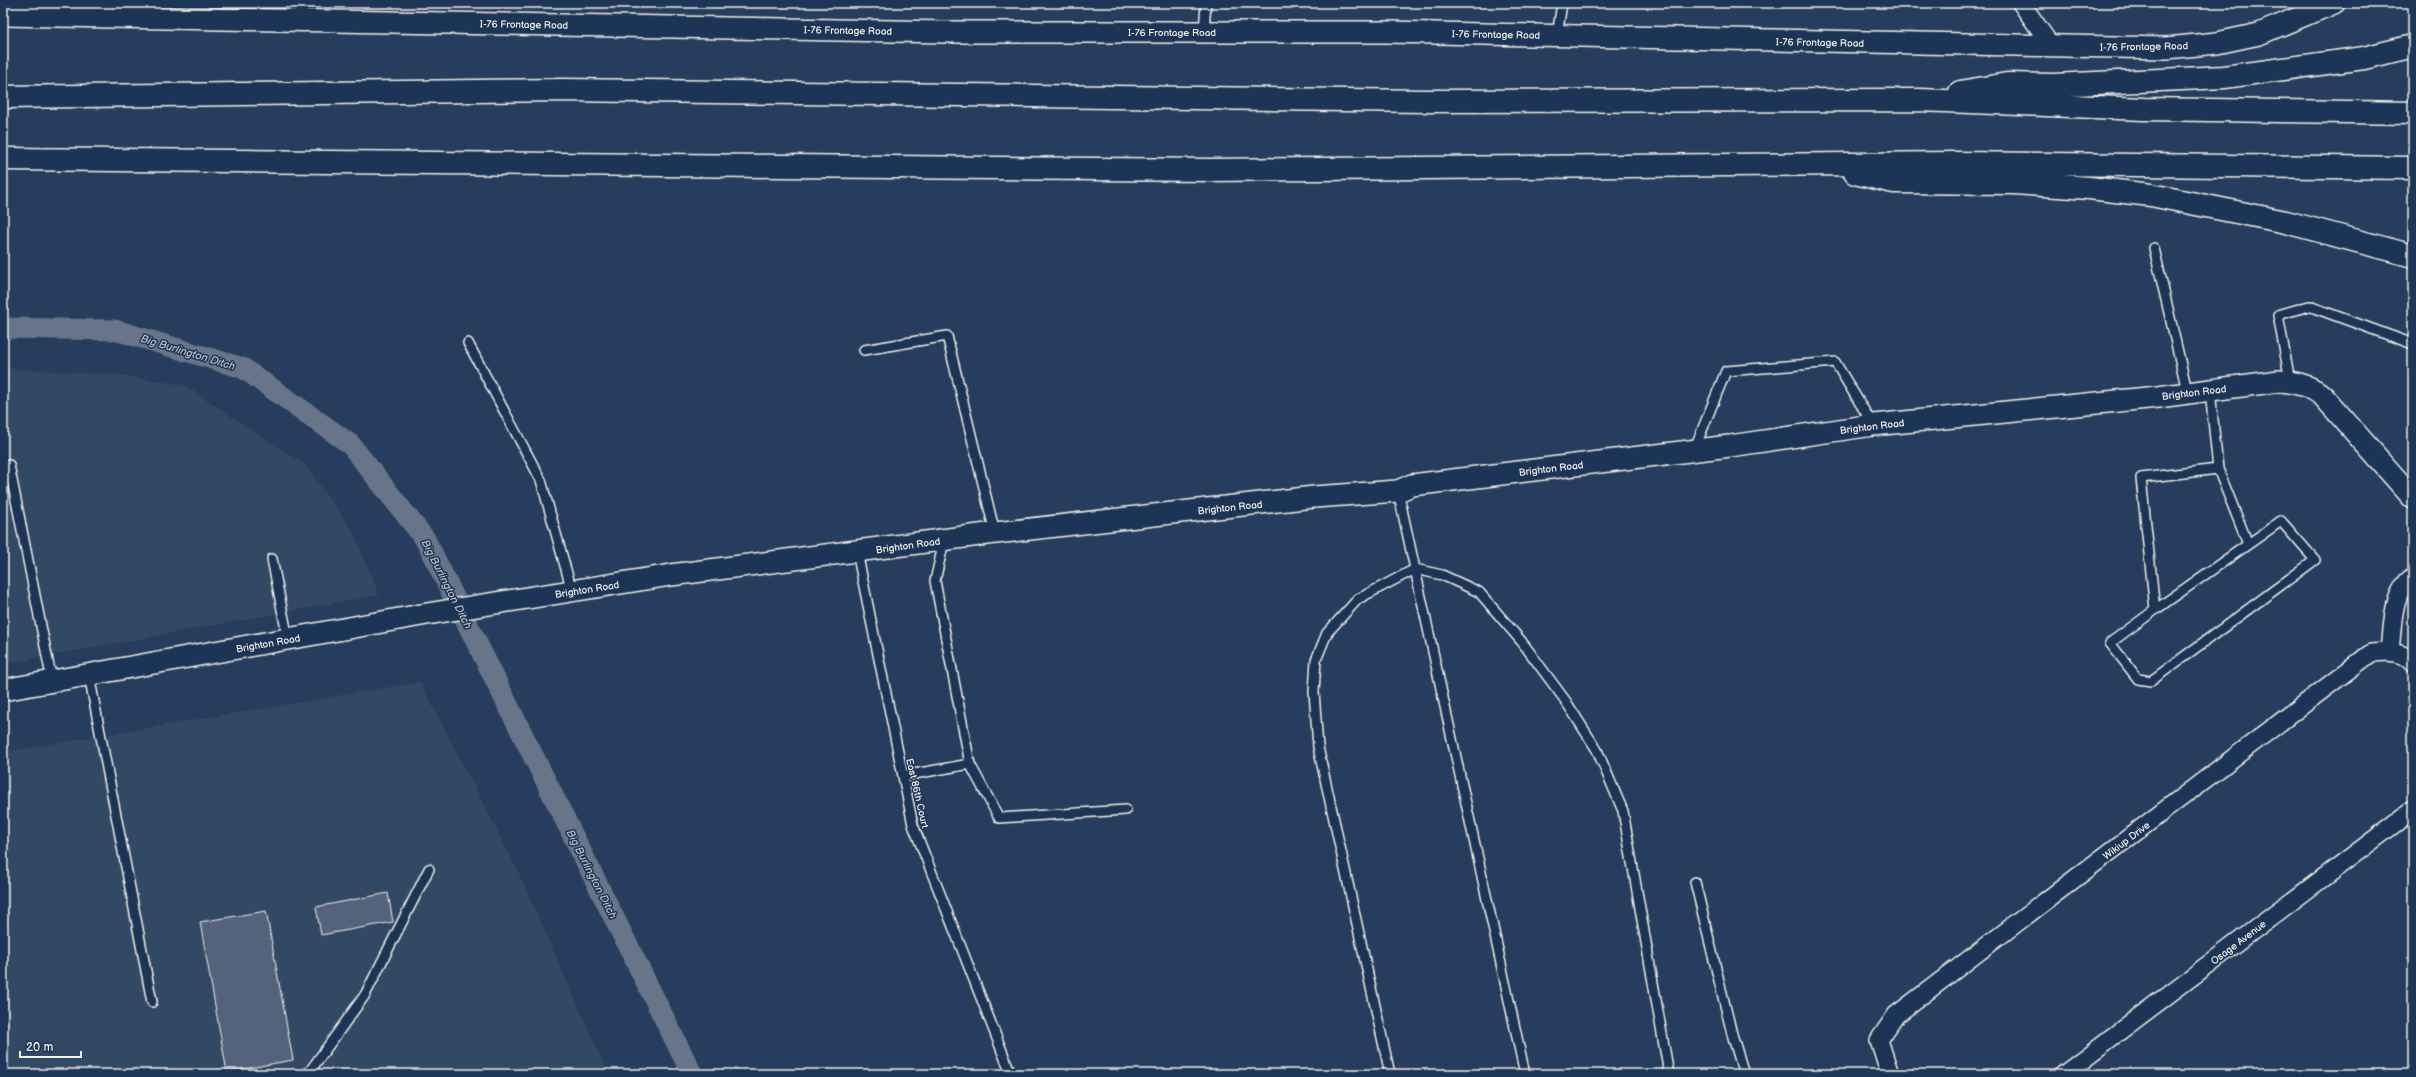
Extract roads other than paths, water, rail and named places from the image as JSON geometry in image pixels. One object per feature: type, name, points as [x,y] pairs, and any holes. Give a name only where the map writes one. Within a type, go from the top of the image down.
[{"type":"highway","points":[[1919,100],[2007,84],[2053,85],[2224,77],[2364,58],[2413,46]]},
{"type":"highway","points":[[3,97],[563,90],[1426,101],[1919,100],[2144,109],[2413,114]]},
{"type":"highway","points":[[3,159],[1203,170],[1825,166],[1956,163],[2413,168]]},
{"type":"highway","points":[[1825,166],[1894,182],[2014,183],[2089,188],[2151,195],[2286,222],[2413,256]]},
{"type":"street","points":[[2021,3],[2052,47]]},
{"type":"street","name":"I-76 Frontage Road","points":[[3,15],[939,32],[1386,32],[2052,47],[2168,48],[2217,43],[2259,34],[2334,3]]},
{"type":"street","name":"Brighton Road","points":[[3,690],[427,614],[671,575],[944,541],[995,533],[1306,498],[1398,491],[1412,485],[1694,450],[1874,425],[2158,396],[2187,391],[2290,382],[2316,390],[2331,403],[2413,498]]},
{"type":"street","points":[[2390,652],[2397,594],[2405,581],[2413,576]]},
{"type":"street","name":"Wikiup Drive","points":[[1890,1074],[1879,1040],[1896,1016],[2371,653],[2390,652],[2408,657],[2413,664]]},
{"type":"street","name":"Osage Avenue","points":[[2063,1074],[2413,810]]},
{"type":"lane","points":[[1204,32],[1206,3]]},
{"type":"lane","points":[[1557,36],[1562,3]]},
{"type":"lane","points":[[2154,248],[2187,391]]},
{"type":"lane","points":[[2290,382],[2278,315],[2309,306],[2413,344]]},
{"type":"lane","points":[[864,350],[947,336],[995,533]]},
{"type":"lane","points":[[468,343],[540,480],[572,591]]},
{"type":"lane","points":[[1694,450],[1726,371],[1835,362],[1874,425]]},
{"type":"lane","points":[[2210,390],[2218,469],[2248,544]]},
{"type":"lane","points":[[9,465],[52,681]]},
{"type":"lane","points":[[2155,610],[2141,478],[2218,469]]},
{"type":"lane","points":[[1398,491],[1525,1074]]},
{"type":"lane","points":[[2281,521],[2315,560],[2151,681],[2138,679],[2110,642],[2155,610],[2281,521]]},
{"type":"lane","points":[[944,541],[935,581],[970,764],[999,818],[1126,810]]},
{"type":"lane","name":"East 86th Court","points":[[857,552],[913,825],[1011,1074]]},
{"type":"lane","points":[[272,559],[288,639]]},
{"type":"lane","points":[[1390,1074],[1318,747],[1314,692],[1316,660],[1327,633],[1358,599],[1415,569],[1442,575],[1479,592],[1522,642],[1565,700],[1597,750],[1623,811],[1669,1074]]},
{"type":"lane","points":[[89,675],[152,1002]]},
{"type":"lane","points":[[902,776],[970,764]]},
{"type":"lane","points":[[304,1074],[310,1071],[365,995],[429,869]]},
{"type":"lane","points":[[1694,882],[1732,1034],[1744,1074]]},
{"type":"waterway","name":"Big Burlington Ditch","points":[[3,328],[115,330],[243,368],[350,444],[425,539],[692,1074]]}]
